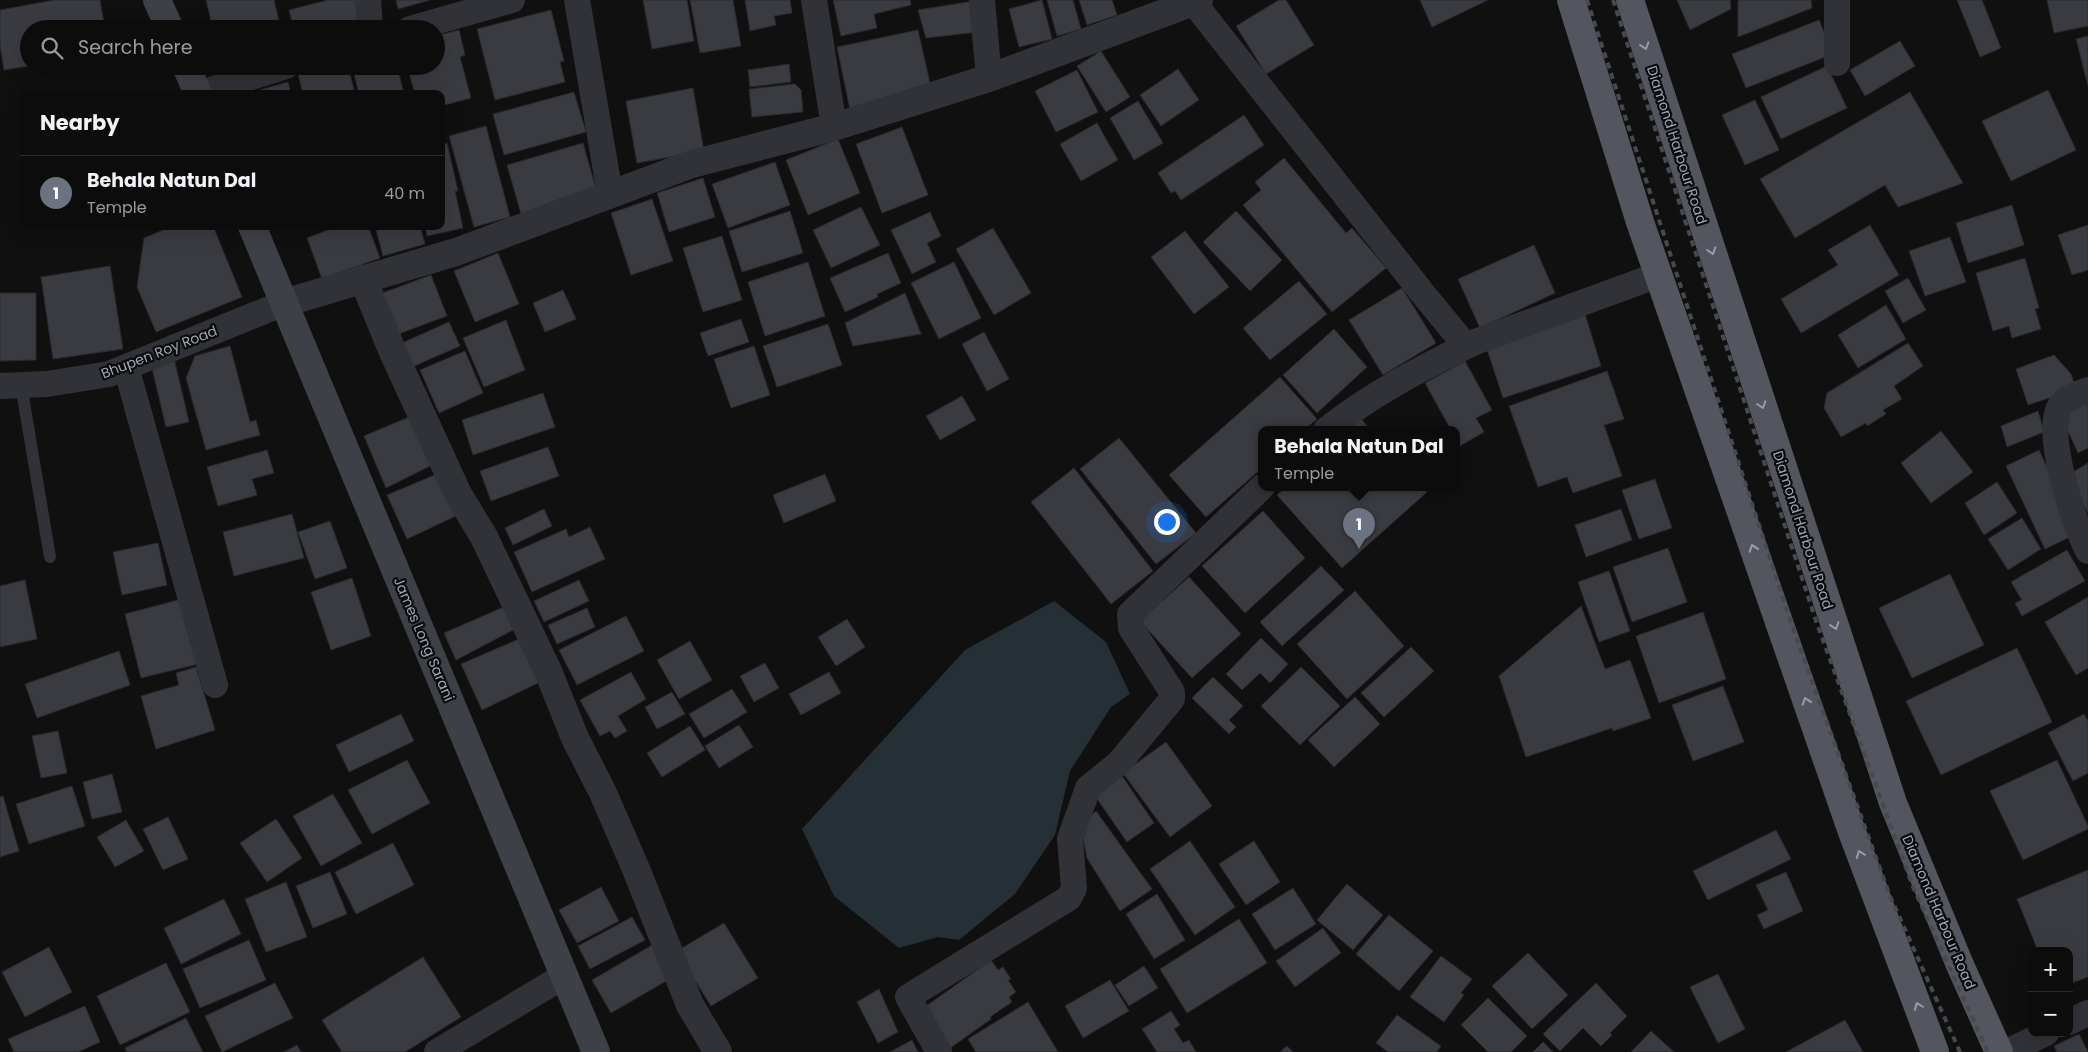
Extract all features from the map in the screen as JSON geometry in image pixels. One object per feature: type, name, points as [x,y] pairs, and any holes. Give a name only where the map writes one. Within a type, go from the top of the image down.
[{"type":"highway","points":[[1571,0],[1658,275],[1852,832],[1935,1052]]},
{"type":"highway","name":"Diamond Harbour Road","points":[[1630,0],[1893,804],[1960,965],[1999,1052]]},
{"type":"main road","points":[[157,0],[166,20]]},
{"type":"main road","points":[[190,75],[196,90]]},
{"type":"main road","name":"James Long Sarani","points":[[254,230],[596,1052]]},
{"type":"street","points":[[368,0],[369,20]]},
{"type":"street","points":[[442,20],[512,0]]},
{"type":"street","points":[[577,0],[610,194]]},
{"type":"street","points":[[814,0],[834,127]]},
{"type":"street","points":[[982,0],[989,78]]},
{"type":"street","points":[[1836,63],[1837,0]]},
{"type":"street","points":[[284,303],[456,252],[692,164],[834,127],[989,78],[1197,2],[1424,295],[1466,346]]},
{"type":"street","points":[[211,90],[258,75]]},
{"type":"street","points":[[1331,426],[1408,376],[1466,346],[1658,275]]},
{"type":"street","points":[[363,279],[392,350],[458,494],[484,537],[548,671],[575,738],[603,793],[636,869],[690,1005],[718,1052]]},
{"type":"street","name":"Bhupen Roy Road","points":[[11,385],[47,384],[109,374],[284,303]]},
{"type":"street","points":[[126,367],[215,685]]},
{"type":"street","points":[[2088,390],[2070,397],[2059,407],[2055,425],[2058,463],[2088,551]]},
{"type":"street","points":[[939,1052],[908,997],[1069,898],[1074,888],[1070,839],[1088,788],[1119,763],[1172,699],[1172,692],[1131,628],[1130,614],[1258,491]]},
{"type":"street","points":[[437,1052],[564,976]]},
{"type":"street","points":[[2073,1020],[2088,1013]]},
{"type":"street","points":[[2007,1052],[2038,1037]]},
{"type":"lane","points":[[11,385],[50,557]]},
{"type":"shaded area","points":[[1054,601],[1106,642],[1130,694],[1111,707],[1070,771],[1055,835],[1015,894],[959,940],[938,937],[899,948],[834,896],[802,829],[965,650]]},
{"type":"building","points":[[55,0],[100,0],[103,20],[20,20],[20,67],[4,70],[0,45],[0,10]]},
{"type":"building","points":[[206,0],[274,0],[279,20],[211,20]]},
{"type":"building","points":[[328,0],[363,0],[369,20],[292,20],[289,10]]},
{"type":"building","points":[[396,0],[430,0],[398,9]]},
{"type":"building","points":[[643,0],[687,0],[694,41],[652,49]]},
{"type":"building","points":[[690,0],[733,0],[741,46],[700,53]]},
{"type":"building","points":[[745,0],[790,0],[792,13],[774,16],[776,25],[750,31]]},
{"type":"building","points":[[833,0],[910,0],[911,5],[874,14],[877,28],[841,36]]},
{"type":"building","points":[[1042,0],[1052,39],[1019,47],[1009,9]]},
{"type":"building","points":[[1047,0],[1073,0],[1081,29],[1057,36]]},
{"type":"building","points":[[1079,0],[1112,0],[1117,15],[1087,25]]},
{"type":"building","points":[[1279,0],[1286,0],[1314,45],[1266,74],[1236,26]]},
{"type":"building","points":[[1420,0],[1488,0],[1432,27]]},
{"type":"building","points":[[1677,0],[1730,0],[1731,9],[1690,30]]},
{"type":"building","points":[[1738,0],[1811,0],[1812,8],[1738,37]]},
{"type":"building","points":[[1957,0],[1982,0],[2001,48],[1980,57]]},
{"type":"building","points":[[2047,0],[2088,0],[2088,26],[2054,33]]},
{"type":"building","points":[[974,1],[978,32],[926,38],[918,10]]},
{"type":"building","points":[[551,10],[564,61],[560,62],[565,82],[495,100],[477,29]]},
{"type":"building","points":[[1819,20],[1833,54],[1746,88],[1732,54]]},
{"type":"building","points":[[459,30],[465,55],[460,57],[471,98],[445,105],[445,90],[414,90],[410,75],[445,75],[445,34]]},
{"type":"building","points":[[918,30],[932,92],[850,110],[837,47]]},
{"type":"building","points":[[2088,36],[2088,86],[2076,39]]},
{"type":"building","points":[[1900,41],[1915,66],[1865,96],[1850,70]]},
{"type":"building","points":[[1101,51],[1130,97],[1106,112],[1077,66]]},
{"type":"building","points":[[789,64],[791,82],[750,87],[748,70]]},
{"type":"building","points":[[1827,66],[1847,108],[1781,139],[1761,97]]},
{"type":"building","points":[[1178,69],[1199,100],[1161,126],[1140,95]]},
{"type":"building","points":[[1077,70],[1098,112],[1056,132],[1035,91]]},
{"type":"building","points":[[298,75],[350,75],[354,90],[302,90]]},
{"type":"building","points":[[354,75],[399,75],[403,90],[358,90]]},
{"type":"building","points":[[288,82],[290,90],[260,90]]},
{"type":"building","points":[[795,84],[801,90],[803,112],[752,117],[749,89]]},
{"type":"building","points":[[693,88],[704,151],[637,163],[626,101]]},
{"type":"building","points":[[2048,90],[2076,150],[2011,181],[1982,121]]},
{"type":"building","points":[[574,92],[586,132],[504,155],[493,114]]},
{"type":"building","points":[[1910,92],[1963,183],[1898,207],[1885,185],[1795,238],[1760,179]]},
{"type":"building","points":[[1755,100],[1779,150],[1745,165],[1722,115]]},
{"type":"building","points":[[1138,101],[1163,143],[1134,160],[1110,118]]},
{"type":"building","points":[[1244,115],[1264,145],[1181,200],[1175,191],[1171,193],[1158,173]]},
{"type":"building","points":[[1097,123],[1118,160],[1081,181],[1060,144]]},
{"type":"building","points":[[486,126],[510,217],[474,227],[449,136]]},
{"type":"building","points":[[902,127],[928,195],[882,213],[856,144]]},
{"type":"building","points":[[838,139],[860,193],[808,215],[786,160]]},
{"type":"building","points":[[445,143],[447,143],[458,191],[455,191],[463,228],[427,236],[426,230],[445,230]]},
{"type":"building","points":[[583,143],[597,192],[521,214],[507,165]]},
{"type":"building","points":[[1284,158],[1346,233],[1352,228],[1386,268],[1332,312],[1243,205],[1261,190],[1255,182]]},
{"type":"building","points":[[775,162],[790,205],[728,228],[712,184]]},
{"type":"building","points":[[703,178],[715,217],[669,232],[657,193]]},
{"type":"building","points":[[652,199],[673,261],[631,275],[611,213]]},
{"type":"building","points":[[2012,205],[2024,245],[1968,263],[1956,223]]},
{"type":"building","points":[[861,207],[880,245],[831,268],[813,230]]},
{"type":"building","points":[[790,211],[803,253],[742,272],[729,231]]},
{"type":"building","points":[[1236,211],[1282,260],[1250,291],[1203,242]]},
{"type":"building","points":[[930,212],[941,236],[927,243],[936,262],[912,274],[891,230]]},
{"type":"building","points":[[1870,225],[1899,275],[1801,333],[1781,299],[1838,265],[1828,250]]},
{"type":"building","points":[[2088,225],[2088,270],[2072,275],[2058,235]]},
{"type":"building","points":[[993,228],[1031,293],[994,315],[956,249]]},
{"type":"building","points":[[163,230],[215,230],[242,297],[156,332],[137,287],[144,238]]},
{"type":"building","points":[[328,230],[370,230],[380,258],[322,279],[307,238]]},
{"type":"building","points":[[376,230],[421,230],[425,244],[383,256]]},
{"type":"building","points":[[1185,231],[1229,287],[1194,314],[1151,257]]},
{"type":"building","points":[[722,236],[742,300],[703,312],[683,248]]},
{"type":"building","points":[[1950,237],[1966,282],[1925,296],[1909,251]]},
{"type":"building","points":[[1534,245],[1555,293],[1480,328],[1458,279]]},
{"type":"building","points":[[498,253],[519,304],[475,322],[454,271]]},
{"type":"building","points":[[888,253],[901,283],[877,294],[878,297],[845,312],[830,278]]},
{"type":"building","points":[[2025,258],[2039,308],[2035,309],[2041,329],[2012,338],[2009,326],[1993,331],[1976,273]]},
{"type":"building","points":[[808,262],[825,316],[765,336],[748,282]]},
{"type":"building","points":[[954,262],[981,318],[939,339],[911,283]]},
{"type":"building","points":[[110,266],[123,349],[53,359],[41,277]]},
{"type":"building","points":[[431,275],[447,316],[393,336],[377,295]]},
{"type":"building","points":[[1908,278],[1926,310],[1903,323],[1885,291]]},
{"type":"building","points":[[1299,281],[1327,314],[1270,360],[1243,328]]},
{"type":"building","points":[[1402,288],[1436,343],[1383,375],[1349,320]]},
{"type":"building","points":[[563,290],[576,319],[545,332],[533,303]]},
{"type":"building","points":[[0,293],[36,293],[36,360],[0,361]]},
{"type":"building","points":[[905,293],[921,334],[853,346],[845,323]]},
{"type":"building","points":[[1886,305],[1906,339],[1858,368],[1838,335]]},
{"type":"building","points":[[1585,314],[1601,366],[1503,398],[1486,346]]},
{"type":"building","points":[[741,319],[749,342],[708,356],[700,333]]},
{"type":"building","points":[[506,320],[525,370],[484,387],[463,338]]},
{"type":"building","points":[[449,322],[460,346],[412,367],[402,343]]},
{"type":"building","points":[[828,324],[842,365],[777,387],[763,346]]},
{"type":"building","points":[[1334,329],[1367,367],[1317,413],[1283,375]]},
{"type":"building","points":[[984,332],[1009,379],[987,391],[962,344]]},
{"type":"building","points":[[1908,343],[1923,366],[1894,386],[1902,399],[1883,410],[1886,414],[1867,426],[1866,423],[1841,437],[1824,408],[1827,393]]},
{"type":"building","points":[[230,346],[250,422],[256,420],[260,435],[206,450],[186,378],[195,356]]},
{"type":"building","points":[[754,346],[770,395],[731,408],[714,359]]},
{"type":"building","points":[[465,351],[483,393],[439,413],[420,370]]},
{"type":"building","points":[[2054,355],[2071,374],[2076,389],[2028,405],[2016,369]]},
{"type":"building","points":[[174,358],[189,422],[166,427],[151,364]]},
{"type":"building","points":[[1465,361],[1492,410],[1476,418],[1484,432],[1460,446],[1460,426],[1449,426],[1425,383]]},
{"type":"building","points":[[1607,371],[1624,419],[1604,425],[1622,476],[1573,493],[1567,477],[1538,487],[1509,406]]},
{"type":"building","points":[[1280,377],[1317,419],[1309,426],[1258,426],[1258,472],[1206,517],[1169,475]]},
{"type":"building","points":[[543,393],[555,427],[473,455],[462,420]]},
{"type":"building","points":[[962,396],[976,420],[940,440],[926,416]]},
{"type":"building","points":[[2088,400],[2088,448],[2078,453],[2060,413]]},
{"type":"building","points":[[2038,411],[2044,432],[2007,447],[2001,426]]},
{"type":"building","points":[[414,415],[436,463],[386,488],[364,436]]},
{"type":"building","points":[[1361,419],[1367,426],[1353,426]]},
{"type":"building","points":[[1941,431],[1973,472],[1931,503],[1901,463]]},
{"type":"building","points":[[1119,438],[1196,533],[1156,564],[1080,469]]},
{"type":"building","points":[[548,447],[559,476],[491,501],[480,471]]},
{"type":"building","points":[[267,450],[274,473],[252,479],[257,495],[218,506],[207,467]]},
{"type":"building","points":[[2039,450],[2078,533],[2045,549],[2006,466]]},
{"type":"building","points":[[2088,463],[2088,513],[2067,476]]},
{"type":"building","points":[[1074,468],[1153,571],[1111,604],[1031,502]]},
{"type":"building","points":[[442,472],[460,514],[407,539],[387,495]]},
{"type":"building","points":[[825,474],[836,501],[784,523],[773,495]]},
{"type":"building","points":[[1655,479],[1672,528],[1639,539],[1622,490]]},
{"type":"building","points":[[1997,482],[2017,513],[1984,535],[1965,503]]},
{"type":"building","points":[[1282,491],[1427,492],[1342,568],[1277,495]]},
{"type":"building","points":[[544,509],[552,526],[513,545],[505,528]]},
{"type":"building","points":[[1621,509],[1632,540],[1586,557],[1575,525]]},
{"type":"building","points":[[1263,511],[1305,558],[1245,613],[1202,566]]},
{"type":"building","points":[[292,514],[304,558],[234,576],[223,532]]},
{"type":"building","points":[[2022,518],[2041,549],[2008,570],[1988,539]]},
{"type":"building","points":[[330,521],[347,568],[315,579],[298,532]]},
{"type":"building","points":[[590,527],[605,559],[532,592],[514,552],[566,529],[569,537]]},
{"type":"building","points":[[158,543],[167,585],[122,595],[113,552]]},
{"type":"building","points":[[1668,548],[1687,602],[1632,622],[1613,567]]},
{"type":"building","points":[[2067,550],[2085,581],[2022,616],[2015,603],[2022,600],[2011,582]]},
{"type":"building","points":[[1321,566],[1344,590],[1282,646],[1260,622]]},
{"type":"building","points":[[1609,571],[1630,631],[1599,642],[1578,582]]},
{"type":"building","points":[[1950,574],[1984,645],[1912,678],[1879,608]]},
{"type":"building","points":[[1189,577],[1241,634],[1192,678],[1140,621]]},
{"type":"building","points":[[352,578],[371,636],[331,650],[311,592]]},
{"type":"building","points":[[25,580],[37,639],[0,647],[0,586]]},
{"type":"building","points":[[579,580],[589,601],[544,622],[534,601]]},
{"type":"building","points":[[1355,591],[1404,646],[1347,699],[1297,644]]},
{"type":"building","points":[[2088,597],[2088,668],[2076,675],[2045,622]]},
{"type":"building","points":[[182,599],[198,664],[141,678],[125,614]]},
{"type":"building","points":[[506,606],[515,629],[456,660],[444,633]]},
{"type":"building","points":[[1581,606],[1605,669],[1630,660],[1651,718],[1613,731],[1612,728],[1526,757],[1499,676]]},
{"type":"building","points":[[587,608],[595,627],[557,644],[548,625]]},
{"type":"building","points":[[1703,612],[1726,679],[1659,703],[1636,636]]},
{"type":"building","points":[[626,616],[644,651],[577,685],[559,650]]},
{"type":"building","points":[[847,619],[865,647],[836,666],[818,637]]},
{"type":"building","points":[[521,638],[540,682],[482,710],[461,664]]},
{"type":"building","points":[[1261,638],[1288,664],[1270,683],[1260,673],[1242,690],[1226,674]]},
{"type":"building","points":[[690,641],[712,680],[679,699],[657,660]]},
{"type":"building","points":[[1411,647],[1434,671],[1384,717],[1361,693]]},
{"type":"building","points":[[2017,648],[2052,722],[1941,775],[1906,701]]},
{"type":"building","points":[[119,651],[130,685],[37,718],[25,684]]},
{"type":"building","points":[[765,663],[779,688],[754,702],[740,676]]},
{"type":"building","points":[[196,667],[215,730],[156,749],[141,696],[179,685],[176,673]]},
{"type":"building","points":[[1301,667],[1340,706],[1300,745],[1261,706]]},
{"type":"building","points":[[631,672],[646,699],[618,716],[627,731],[615,738],[610,731],[600,736],[580,700]]},
{"type":"building","points":[[829,672],[841,693],[801,715],[789,694]]},
{"type":"building","points":[[1213,677],[1243,706],[1229,720],[1236,727],[1229,734],[1192,698]]},
{"type":"building","points":[[1723,686],[1744,742],[1693,761],[1672,705]]},
{"type":"building","points":[[732,689],[747,712],[704,738],[689,714]]},
{"type":"building","points":[[672,692],[685,714],[657,729],[645,707]]},
{"type":"building","points":[[1355,697],[1380,724],[1334,767],[1308,740]]},
{"type":"building","points":[[401,714],[414,741],[349,772],[336,745]]},
{"type":"building","points":[[2084,714],[2088,721],[2088,773],[2073,781],[2048,733]]},
{"type":"building","points":[[739,725],[753,747],[719,768],[705,746]]},
{"type":"building","points":[[690,726],[705,750],[662,777],[647,753]]},
{"type":"building","points":[[58,731],[67,773],[41,778],[32,736]]},
{"type":"building","points":[[1166,742],[1212,806],[1170,837],[1123,773]]},
{"type":"building","points":[[407,760],[430,803],[372,834],[348,790]]},
{"type":"building","points":[[2057,760],[2088,829],[2023,860],[1990,791]]},
{"type":"building","points":[[1120,773],[1154,823],[1127,842],[1093,793]]},
{"type":"building","points":[[112,774],[122,812],[92,819],[83,782]]},
{"type":"building","points":[[72,786],[85,826],[29,844],[16,804]]},
{"type":"building","points":[[333,794],[362,843],[321,866],[293,816]]},
{"type":"building","points":[[3,796],[19,851],[0,857],[0,797]]},
{"type":"building","points":[[1096,811],[1152,889],[1120,911],[1087,858],[1082,832],[1086,821]]},
{"type":"building","points":[[168,817],[188,859],[163,870],[143,829]]},
{"type":"building","points":[[276,819],[302,858],[267,882],[240,843]]},
{"type":"building","points":[[126,820],[144,851],[115,867],[97,837]]},
{"type":"building","points":[[1776,830],[1791,859],[1708,900],[1693,871]]},
{"type":"building","points":[[1190,841],[1235,907],[1195,935],[1150,869]]},
{"type":"building","points":[[1254,841],[1280,882],[1246,905],[1219,864]]},
{"type":"building","points":[[393,843],[414,885],[356,914],[335,872]]},
{"type":"building","points":[[2088,870],[2088,977],[2073,983],[2073,947],[2036,947],[2017,899]]},
{"type":"building","points":[[330,872],[347,914],[313,928],[296,886]]},
{"type":"building","points":[[1786,872],[1803,911],[1764,929],[1757,915],[1768,910],[1756,885]]},
{"type":"building","points":[[286,882],[307,937],[266,952],[245,899]]},
{"type":"building","points":[[1347,884],[1383,915],[1353,950],[1317,920]]},
{"type":"building","points":[[601,887],[619,921],[577,943],[559,910]]},
{"type":"building","points":[[1293,888],[1316,924],[1275,950],[1252,914]]},
{"type":"building","points":[[1157,894],[1185,940],[1154,959],[1126,914]]},
{"type":"building","points":[[224,899],[241,934],[181,964],[164,928]]},
{"type":"building","points":[[1389,915],[1433,951],[1399,991],[1356,954]]},
{"type":"building","points":[[632,917],[645,940],[590,969],[578,946]]},
{"type":"building","points":[[1239,919],[1267,963],[1187,1013],[1160,969]]},
{"type":"building","points":[[724,923],[758,978],[711,1006],[677,951]]},
{"type":"building","points":[[1323,928],[1341,953],[1295,987],[1276,961]]},
{"type":"building","points":[[249,940],[266,980],[200,1008],[183,969]]},
{"type":"building","points":[[654,944],[673,977],[611,1013],[592,980]]},
{"type":"building","points":[[49,947],[72,992],[25,1017],[2,972]]},
{"type":"building","points":[[1528,953],[1568,995],[1532,1029],[1492,986]]},
{"type":"building","points":[[1441,956],[1472,979],[1461,993],[1464,995],[1444,1022],[1410,997]]},
{"type":"building","points":[[423,957],[461,1017],[405,1052],[342,1052],[322,1020]]},
{"type":"building","points":[[991,960],[998,970],[1003,967],[1011,979],[1008,980],[1016,992],[1009,997],[1012,1002],[949,1049],[922,1009]]},
{"type":"building","points":[[166,963],[190,1012],[120,1045],[97,996]]},
{"type":"building","points":[[1144,966],[1158,988],[1129,1006],[1115,985]]},
{"type":"building","points":[[1718,974],[1745,1029],[1718,1043],[1690,987]]},
{"type":"building","points":[[1110,980],[1129,1011],[1083,1038],[1065,1006]]},
{"type":"building","points":[[275,983],[293,1018],[222,1052],[205,1016]]},
{"type":"building","points":[[1596,983],[1627,1016],[1610,1033],[1612,1035],[1601,1046],[1583,1028],[1560,1051],[1543,1034]]},
{"type":"building","points":[[879,989],[898,1032],[878,1043],[857,1002]]},
{"type":"building","points":[[1488,998],[1527,1036],[1511,1052],[1488,1052],[1461,1025]]},
{"type":"building","points":[[1028,1002],[1058,1052],[976,1052],[968,1039]]},
{"type":"building","points":[[85,1006],[100,1042],[78,1052],[14,1052],[8,1039]]},
{"type":"building","points":[[1171,1011],[1180,1025],[1174,1029],[1183,1043],[1189,1040],[1196,1052],[1157,1052],[1142,1029]]},
{"type":"building","points":[[1397,1015],[1441,1046],[1437,1052],[1388,1052],[1376,1043]]},
{"type":"building","points":[[186,1018],[203,1052],[127,1052],[125,1048]]},
{"type":"building","points":[[1845,1020],[1863,1052],[1786,1052]]},
{"type":"building","points":[[1651,1031],[1674,1052],[1631,1052]]},
{"type":"building","points":[[2079,1034],[2088,1052],[2057,1052],[2054,1046]]},
{"type":"building","points":[[912,1040],[918,1052],[890,1052]]},
{"type":"building","points":[[1543,1042],[1553,1052],[1533,1052]]},
{"type":"building","points":[[297,1045],[301,1052],[284,1052]]},
{"type":"building","points":[[1287,1046],[1293,1052],[1280,1052]]},
{"type":"railway","points":[[1587,0],[1793,629],[1890,896],[1960,1052]]},
{"type":"railway","points":[[1613,0],[1816,621],[1913,887],[1988,1052]]},
{"type":"place","name":"Behala Natun Dal","points":[[1359,549]]}]
